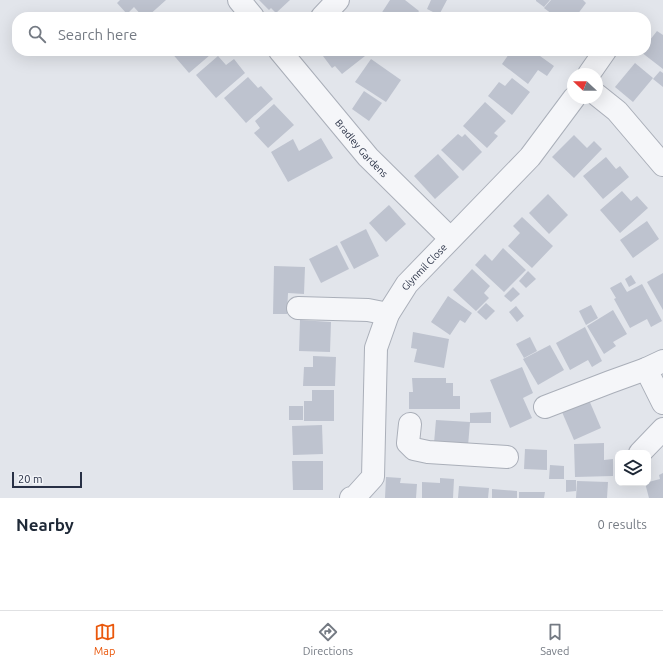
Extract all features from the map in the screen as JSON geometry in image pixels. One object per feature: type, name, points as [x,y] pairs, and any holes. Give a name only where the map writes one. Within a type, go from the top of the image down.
[{"type":"street","points":[[239,0],[249,12]]},
{"type":"street","points":[[327,12],[338,0]]},
{"type":"street","name":"Bradley Gardens","points":[[285,56],[368,157],[450,238]]},
{"type":"street","points":[[594,68],[601,56]]},
{"type":"street","points":[[603,100],[617,111],[663,165]]},
{"type":"street","name":"Glynmil Close","points":[[350,498],[354,498],[373,478],[373,424],[376,348],[388,314],[407,284],[530,157],[570,104]]},
{"type":"street","points":[[298,308],[368,310],[388,314]]},
{"type":"street","points":[[545,407],[654,365],[663,403]]},
{"type":"street","points":[[373,424],[412,424],[408,443],[414,449],[428,452],[507,457]]},
{"type":"street","points":[[643,450],[663,429]]},
{"type":"building","points":[[120,0],[166,0],[153,12],[138,12],[134,7],[129,12],[125,12],[117,3]]},
{"type":"building","points":[[259,0],[290,0],[277,12],[271,8],[269,10]]},
{"type":"building","points":[[390,0],[405,0],[419,11],[418,12],[382,12]]},
{"type":"building","points":[[431,0],[447,0],[441,12],[433,12],[427,9]]},
{"type":"building","points":[[536,0],[550,0],[544,7]]},
{"type":"building","points":[[551,0],[583,0],[586,3],[579,12],[549,12],[544,8]]},
{"type":"building","points":[[657,31],[663,35],[663,69],[646,56],[651,56],[651,39]]},
{"type":"building","points":[[174,56],[209,56],[189,73]]},
{"type":"building","points":[[218,56],[226,65],[234,59],[245,73],[216,98],[196,75]]},
{"type":"building","points":[[323,56],[365,56],[342,74],[335,66],[332,68]]},
{"type":"building","points":[[508,56],[540,56],[554,66],[547,76],[538,70],[528,84],[502,64]]},
{"type":"building","points":[[371,59],[401,80],[386,102],[355,82]]},
{"type":"building","points":[[635,63],[653,78],[633,102],[615,87]]},
{"type":"building","points":[[660,71],[663,73],[663,87],[653,79]]},
{"type":"building","points":[[248,77],[258,88],[261,86],[273,99],[246,123],[224,98]]},
{"type":"building","points":[[512,78],[530,92],[512,115],[488,96],[499,82],[505,86]]},
{"type":"building","points":[[364,91],[382,103],[369,121],[352,109]]},
{"type":"building","points":[[485,102],[506,121],[494,133],[498,136],[487,148],[463,126]]},
{"type":"building","points":[[274,104],[294,125],[268,148],[254,133],[260,128],[255,121]]},
{"type":"building","points":[[458,134],[462,137],[465,134],[482,152],[463,171],[441,150]]},
{"type":"building","points":[[574,135],[587,148],[594,141],[602,149],[574,178],[552,157]]},
{"type":"building","points":[[321,138],[333,158],[288,182],[271,152],[293,139],[299,151]]},
{"type":"building","points":[[438,154],[459,177],[435,199],[414,176]]},
{"type":"building","points":[[606,157],[616,169],[620,166],[629,177],[603,199],[583,176]]},
{"type":"building","points":[[622,191],[631,201],[637,196],[648,208],[620,233],[600,210]]},
{"type":"building","points":[[548,194],[568,215],[549,234],[529,213]]},
{"type":"building","points":[[389,205],[406,224],[386,242],[369,223]]},
{"type":"building","points":[[522,217],[553,246],[532,268],[508,246],[520,233],[513,226]]},
{"type":"building","points":[[647,221],[659,239],[633,258],[620,240]]},
{"type":"building","points":[[366,229],[379,256],[354,269],[340,242]]},
{"type":"building","points":[[337,245],[349,269],[321,283],[309,259]]},
{"type":"building","points":[[503,248],[526,270],[504,292],[475,265],[485,254],[492,261]]},
{"type":"building","points":[[274,266],[305,267],[304,294],[288,293],[287,314],[273,314]]},
{"type":"building","points":[[472,269],[490,286],[484,293],[489,298],[476,311],[453,290]]},
{"type":"building","points":[[528,271],[536,279],[526,288],[519,281]]},
{"type":"building","points":[[663,273],[663,310],[647,282]]},
{"type":"building","points":[[631,275],[636,283],[629,287],[625,279]]},
{"type":"building","points":[[621,282],[627,292],[642,284],[662,321],[651,327],[647,319],[630,328],[614,299],[616,298],[610,288]]},
{"type":"building","points":[[513,287],[520,294],[511,302],[504,296]]},
{"type":"building","points":[[448,296],[472,313],[465,323],[460,320],[450,335],[431,322]]},
{"type":"building","points":[[486,303],[495,311],[486,320],[477,312]]},
{"type":"building","points":[[591,305],[598,318],[586,325],[579,311]]},
{"type":"building","points":[[516,306],[524,316],[517,322],[509,312]]},
{"type":"building","points":[[613,310],[627,334],[613,342],[616,346],[604,354],[587,326]]},
{"type":"building","points":[[300,320],[331,322],[330,352],[299,351]]},
{"type":"building","points":[[585,327],[602,361],[592,367],[588,360],[570,370],[556,343]]},
{"type":"building","points":[[413,332],[449,339],[444,368],[414,362],[417,349],[411,348]]},
{"type":"building","points":[[530,337],[537,351],[524,358],[516,344]]},
{"type":"building","points":[[550,345],[564,370],[538,385],[523,359]]},
{"type":"building","points":[[313,356],[336,357],[335,386],[303,386],[304,367],[313,367]]},
{"type":"building","points":[[522,367],[533,393],[523,398],[532,418],[510,428],[490,380]]},
{"type":"building","points":[[412,378],[446,378],[446,383],[453,383],[453,396],[460,396],[460,409],[409,409],[409,392],[413,392]]},
{"type":"building","points":[[312,390],[334,390],[334,421],[304,421],[304,401],[312,401]]},
{"type":"building","points":[[589,400],[601,428],[574,440],[562,412]]},
{"type":"building","points":[[289,406],[303,406],[303,420],[289,420]]},
{"type":"building","points":[[491,412],[491,423],[470,423],[470,413]]},
{"type":"building","points":[[436,420],[470,422],[468,446],[434,443]]},
{"type":"building","points":[[322,425],[323,454],[293,455],[292,426]]},
{"type":"building","points":[[604,443],[604,460],[613,459],[613,476],[575,477],[574,444]]},
{"type":"building","points":[[525,449],[547,450],[547,470],[524,469]]},
{"type":"building","points":[[292,461],[323,461],[323,490],[293,490]]},
{"type":"building","points":[[550,465],[564,466],[564,479],[549,479]]},
{"type":"building","points":[[663,473],[663,498],[649,498],[646,486],[651,486],[651,481],[660,479],[659,475]]},
{"type":"building","points":[[386,477],[401,478],[400,483],[417,484],[416,498],[385,498]]},
{"type":"building","points":[[440,478],[454,479],[453,498],[422,498],[422,482],[440,483]]},
{"type":"building","points":[[566,480],[576,480],[576,491],[566,492]]},
{"type":"building","points":[[577,481],[608,482],[607,498],[576,498]]},
{"type":"building","points":[[459,486],[489,488],[488,498],[458,498]]},
{"type":"building","points":[[492,489],[517,491],[517,498],[492,498]]},
{"type":"building","points":[[519,492],[545,492],[544,498],[519,498]]}]
